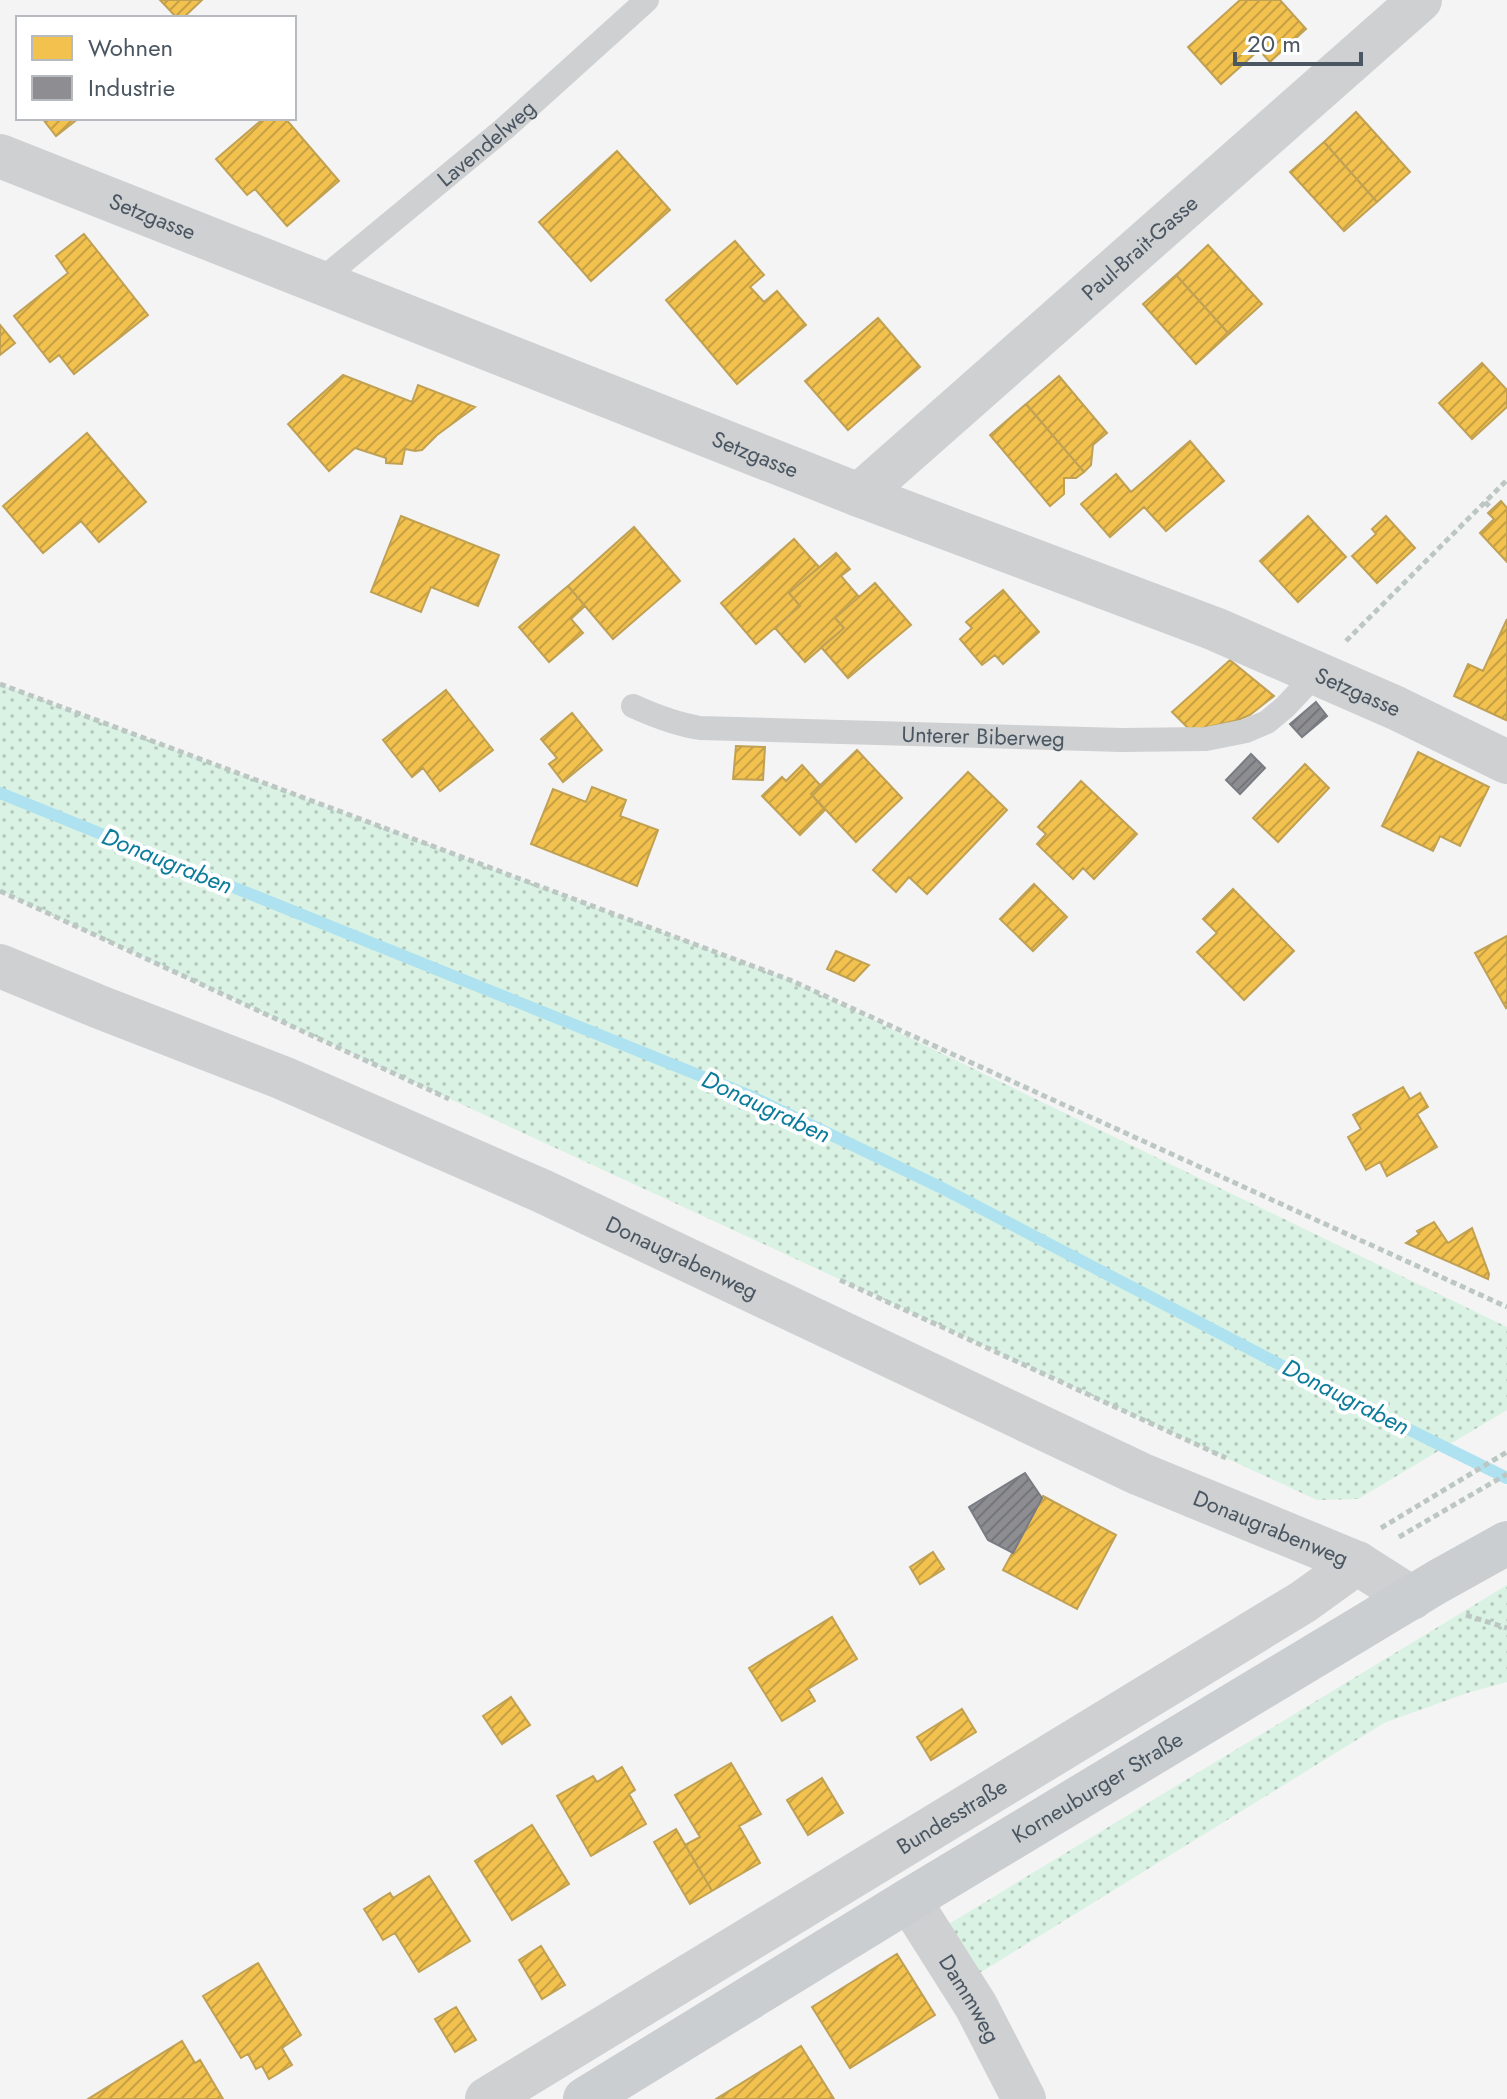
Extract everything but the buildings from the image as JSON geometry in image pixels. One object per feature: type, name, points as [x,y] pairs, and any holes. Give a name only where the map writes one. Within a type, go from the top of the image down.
[{"type":"main road","name":"Korneuburger Straße","points":[[585,2099],[909,1900],[1507,1543]]},
{"type":"street","name":"Paul-Brait-Gasse","points":[[859,495],[1420,0]]},
{"type":"street","name":"Setzgasse","points":[[0,156],[859,495],[1215,629],[1396,708],[1507,762]]},
{"type":"street","name":"Donaugrabenweg","points":[[0,966],[413,1133],[1140,1474],[1373,1547]]},
{"type":"street","points":[[1373,1547],[1424,1590]]},
{"type":"street","name":"Bundesstraße","points":[[487,2099],[1303,1602],[1373,1547]]},
{"type":"street","name":"Dammweg","points":[[909,1900],[976,2006],[1024,2099]]},
{"type":"lane","name":"Lavendelweg","points":[[320,281],[504,129],[647,0]]},
{"type":"lane","name":"Unterer Biberweg","points":[[633,706],[660,718],[700,728],[1153,741],[1206,739],[1246,731],[1267,722],[1285,707],[1314,673]]},
{"type":"path","points":[[1314,673],[1507,480]]},
{"type":"path","points":[[1485,502],[1492,509]]},
{"type":"path","points":[[0,684],[790,980],[1507,1307]]},
{"type":"path","points":[[1373,1547],[1507,1452]]},
{"type":"path","points":[[1373,1547],[1507,1474]]},
{"type":"green space","points":[[0,684],[790,980],[1507,1327],[1507,1410],[1358,1499],[1317,1500],[0,891]]},
{"type":"green space","points":[[1507,1585],[1507,1682],[1384,1723],[978,1974],[947,1925]]},
{"type":"waterway","name":"Donaugraben","points":[[0,793],[748,1095],[940,1187],[1319,1385],[1507,1478]]}]
